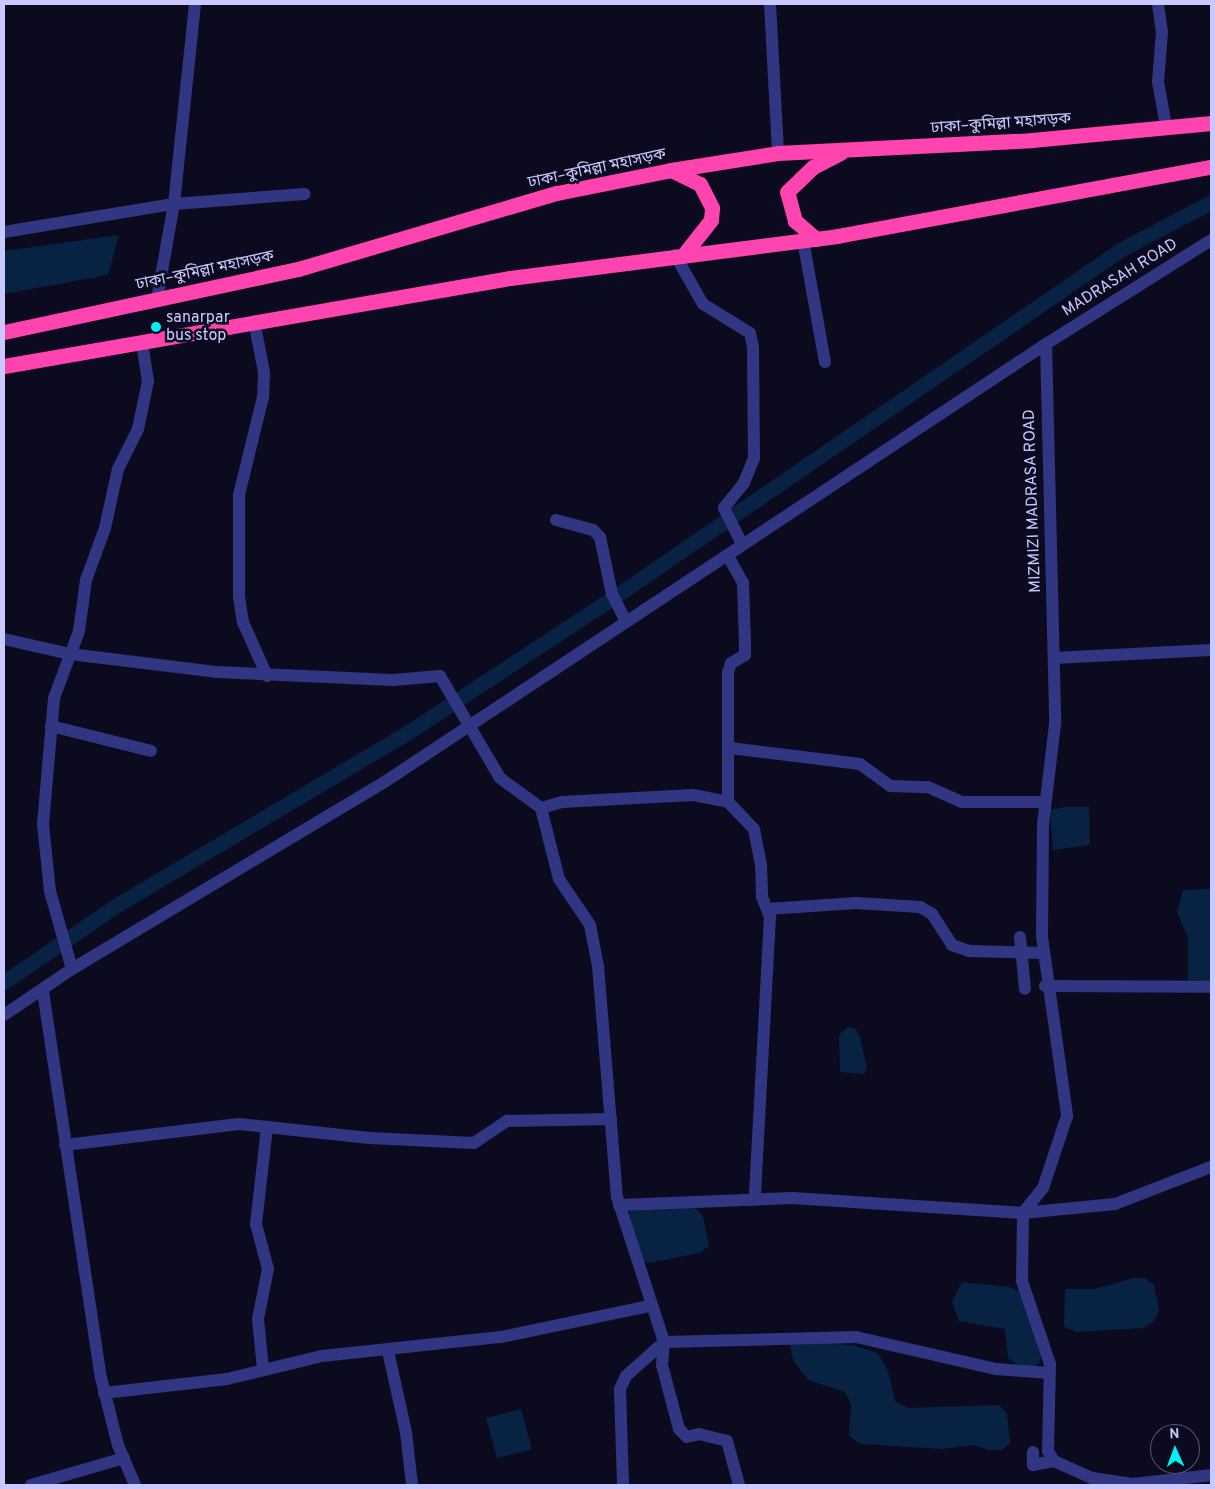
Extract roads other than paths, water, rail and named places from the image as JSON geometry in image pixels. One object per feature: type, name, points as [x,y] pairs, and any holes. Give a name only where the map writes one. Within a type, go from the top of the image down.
[{"type":"highway","name":"ঢাকা–কুমিল্লা মহাসড়ক","points":[[4,332],[298,269],[557,193],[671,170],[778,153],[1032,140],[1211,123]]},
{"type":"highway","points":[[809,239],[795,221],[787,192],[813,167],[845,151]]},
{"type":"highway","points":[[4,366],[142,344],[254,321],[510,278],[680,254],[809,239],[1211,167]]},
{"type":"highway","points":[[671,170],[700,184],[712,208],[707,226],[680,254]]},
{"type":"street","points":[[157,299],[174,204],[195,4]]},
{"type":"street","points":[[770,4],[778,153]]},
{"type":"street","points":[[1158,4],[1162,32],[1158,82],[1166,126]]},
{"type":"street","points":[[4,232],[174,204],[305,194]]},
{"type":"street","points":[[809,239],[825,362]]},
{"type":"street","name":"MADRASAH ROAD","points":[[4,1015],[43,991],[72,969],[111,950],[471,725],[1046,344],[1211,240]]},
{"type":"street","points":[[680,254],[703,304],[714,314],[741,325],[750,333],[753,347],[754,458],[744,483],[724,508],[742,544]]},
{"type":"street","points":[[254,321],[264,372],[263,397],[239,495],[239,596],[243,622],[267,676]]},
{"type":"street","points":[[72,969],[50,891],[46,850],[51,726],[59,677],[70,654],[118,469],[138,429],[148,381],[142,344]]},
{"type":"street","name":"MIZMIZI MADRASA ROAD","points":[[1023,1213],[1043,1188],[1067,1116],[1045,986],[1043,953],[1044,802],[1053,744],[1054,658],[1046,344]]},
{"type":"street","points":[[556,520],[593,530],[600,537],[612,594],[626,622]]},
{"type":"street","points":[[728,556],[742,583],[745,644],[745,655],[731,662],[728,672],[730,748],[728,802]]},
{"type":"street","points":[[4,640],[70,654],[267,676],[422,681],[440,676],[464,713],[500,778],[541,808],[559,879],[584,910],[594,943],[619,1205],[650,1306],[664,1342],[662,1365],[679,1429],[687,1438],[698,1434],[727,1442],[739,1485]]},
{"type":"street","points":[[1054,658],[1211,650]]},
{"type":"street","points":[[51,726],[151,751]]},
{"type":"street","points":[[730,748],[860,764],[890,786],[928,787],[962,802],[1044,802]]},
{"type":"street","points":[[541,808],[562,802],[673,795],[728,802],[742,812],[754,829],[761,864],[762,897],[768,909],[755,1198]]},
{"type":"street","points":[[768,909],[856,903],[920,907],[932,914],[952,945],[969,951],[1019,954],[1043,953]]},
{"type":"street","points":[[1020,937],[1019,954],[1025,989]]},
{"type":"street","points":[[1045,986],[1211,987]]},
{"type":"street","points":[[43,991],[104,1393],[124,1458],[135,1485]]},
{"type":"street","points":[[65,1145],[207,1125],[267,1127],[474,1143],[507,1121],[610,1119]]},
{"type":"street","points":[[263,1369],[258,1320],[268,1269],[256,1224],[267,1127]]},
{"type":"street","points":[[619,1205],[755,1198],[1023,1213],[1115,1204],[1211,1167]]},
{"type":"street","points":[[1023,1213],[1022,1281],[1040,1323],[1049,1373],[1048,1451],[1054,1461]]},
{"type":"street","points":[[104,1393],[200,1383],[322,1356],[388,1350],[584,1322],[650,1306]]},
{"type":"street","points":[[623,1485],[620,1389],[626,1376],[664,1342],[856,1337],[996,1369],[1049,1373]]},
{"type":"street","points":[[388,1350],[406,1432],[412,1485]]},
{"type":"street","points":[[1033,1452],[1033,1465],[1054,1461],[1092,1478],[1133,1484],[1211,1475]]},
{"type":"street","points":[[31,1485],[124,1458]]},
{"type":"water","points":[[119,235],[108,275],[4,294],[4,251]]},
{"type":"water","points":[[1065,807],[1089,807],[1090,845],[1053,850],[1050,810]]},
{"type":"water","points":[[1211,889],[1211,982],[1188,980],[1188,938],[1177,912],[1183,890]]},
{"type":"water","points":[[848,1027],[856,1029],[860,1037],[867,1068],[864,1074],[840,1072],[839,1035]]},
{"type":"water","points":[[684,1206],[697,1209],[703,1217],[709,1246],[700,1253],[649,1263],[642,1260],[628,1223],[630,1209]]},
{"type":"water","points":[[1134,1278],[1145,1278],[1154,1285],[1159,1310],[1154,1321],[1143,1328],[1077,1332],[1064,1327],[1065,1289],[1094,1289]]},
{"type":"water","points":[[962,1282],[1009,1287],[1026,1293],[1041,1361],[1034,1367],[1017,1365],[1008,1358],[1005,1329],[959,1321],[952,1302]]},
{"type":"water","points":[[817,1343],[852,1345],[878,1353],[888,1371],[895,1401],[908,1408],[999,1405],[1007,1413],[1010,1443],[1002,1450],[989,1450],[974,1445],[943,1449],[860,1444],[849,1436],[851,1403],[845,1392],[808,1380],[793,1360],[790,1345]]},
{"type":"water","points":[[521,1409],[532,1449],[497,1458],[486,1418]]},
{"type":"waterway","points":[[4,982],[117,905],[407,733],[623,591],[1122,249],[1211,202]]},
{"type":"place","name":"sanarpar bus stop","points":[[156,327]]}]
